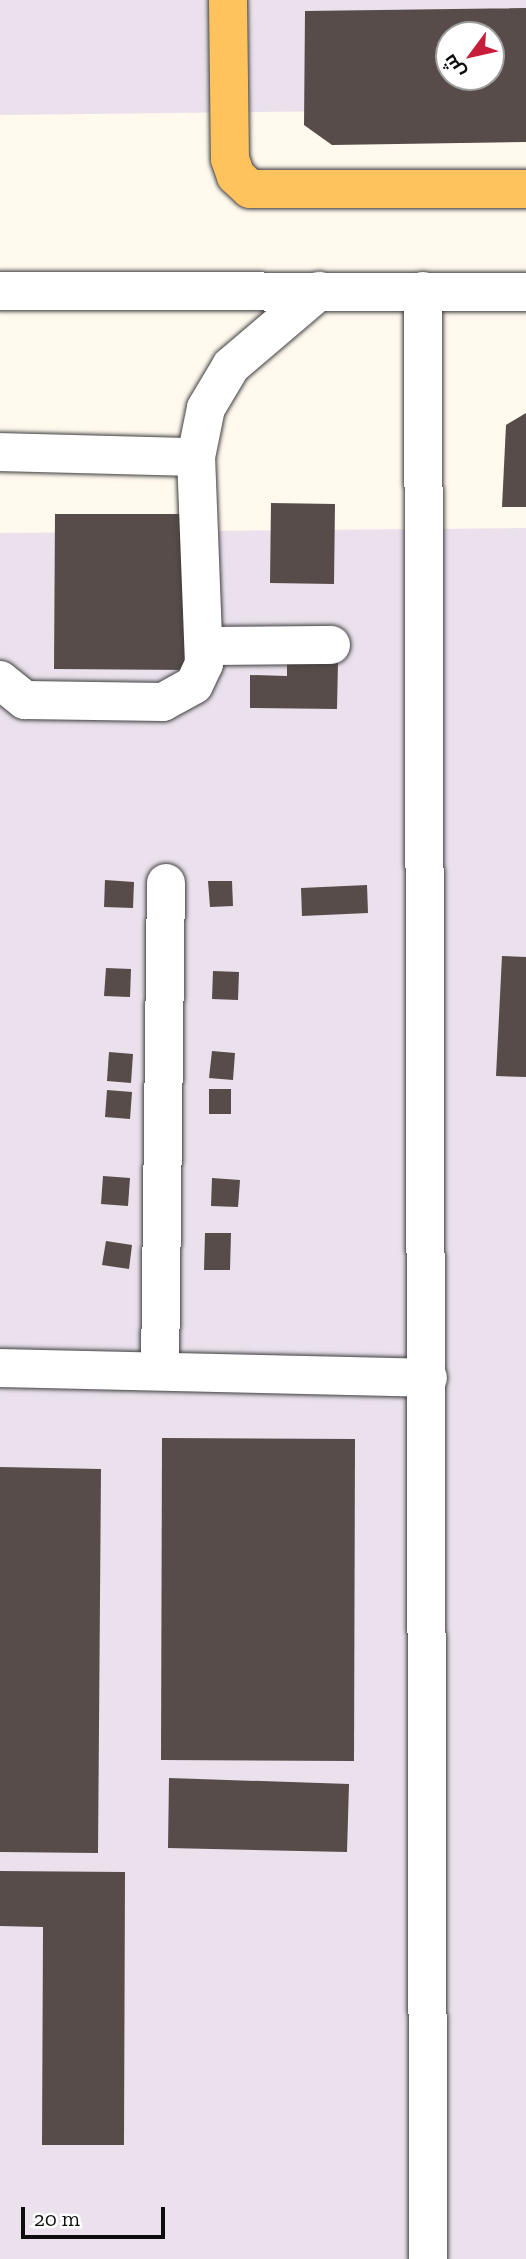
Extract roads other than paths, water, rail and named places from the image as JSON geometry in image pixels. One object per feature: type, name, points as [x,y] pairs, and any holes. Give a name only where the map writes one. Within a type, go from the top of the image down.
[{"type":"main road","points":[[228,0],[230,159],[236,176],[250,189],[526,189]]},
{"type":"street","points":[[0,291],[526,292]]},
{"type":"street","points":[[0,680],[24,700],[163,702],[194,685],[204,664],[196,457],[198,432],[216,386],[249,349],[319,291]]},
{"type":"street","points":[[423,291],[428,1378],[428,2259]]},
{"type":"street","points":[[0,452],[196,457]]},
{"type":"street","points":[[204,646],[331,645]]},
{"type":"street","points":[[160,1371],[166,883]]},
{"type":"street","points":[[0,1368],[428,1378]]}]
